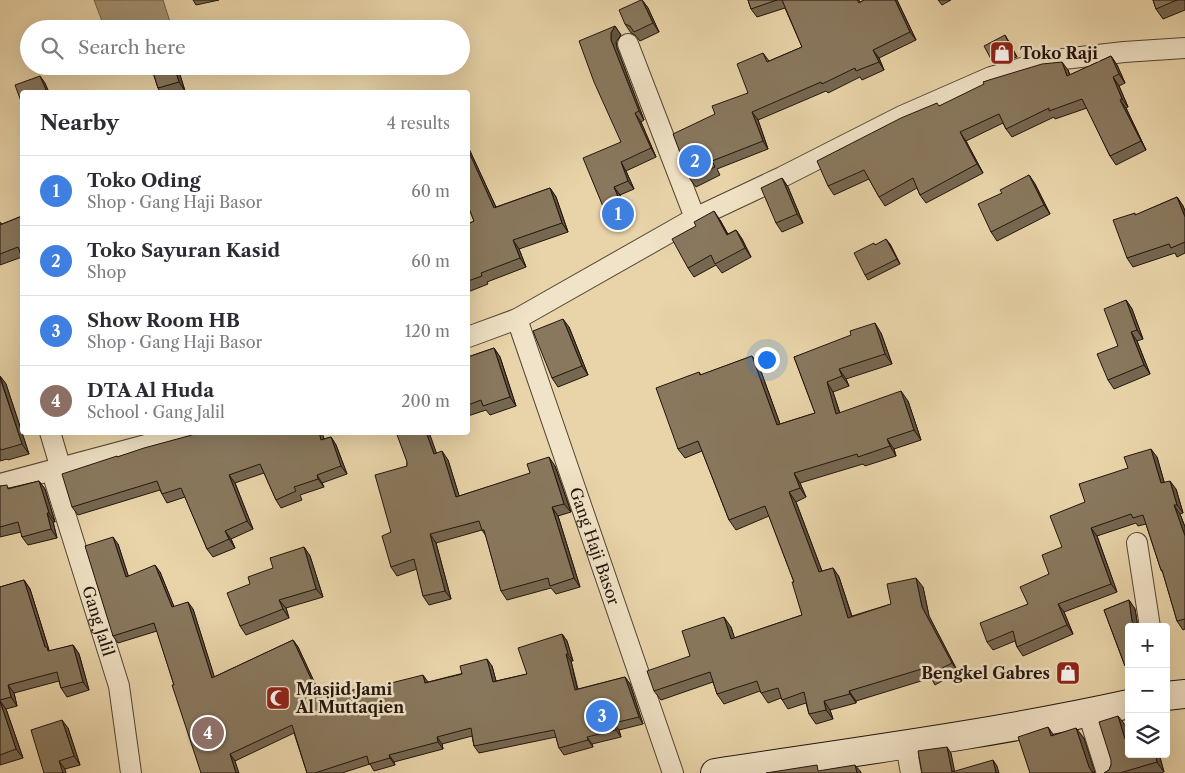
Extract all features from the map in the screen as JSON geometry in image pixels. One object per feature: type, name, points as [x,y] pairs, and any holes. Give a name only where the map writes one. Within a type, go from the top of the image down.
[{"type":"street","points":[[628,44],[695,218]]},
{"type":"street","points":[[470,336],[517,319],[695,218],[782,177],[902,116],[991,77],[1046,61],[1124,52],[1185,48]]},
{"type":"street","name":"Gang Haji Basor","points":[[517,319],[673,773]]},
{"type":"street","name":"Gang Jalil","points":[[51,435],[57,470],[119,686],[131,773]]},
{"type":"street","points":[[0,484],[184,435]]},
{"type":"street","points":[[1136,543],[1149,623]]},
{"type":"street","points":[[1170,696],[1185,694]]},
{"type":"street","points":[[722,772],[906,745],[1125,705]]},
{"type":"street","points":[[1088,713],[1107,773]]},
{"type":"street","points":[[906,745],[911,773]]},
{"type":"shaded area","points":[[94,0],[163,0],[169,20],[102,20]]},
{"type":"building","points":[[641,0],[653,23],[634,32],[630,26],[625,24],[619,10]]},
{"type":"building","points":[[748,0],[777,0],[751,9]]},
{"type":"building","points":[[782,0],[857,0],[859,3],[864,0],[895,0],[910,32],[873,50],[879,62],[856,71],[855,68],[822,84],[821,82],[752,112],[763,141],[712,161],[715,167],[690,179],[673,134],[715,114],[712,106],[748,93],[737,64],[763,53],[767,62],[802,47]]},
{"type":"building","points":[[1153,0],[1177,0],[1156,9]]},
{"type":"building","points":[[615,26],[611,33],[611,40],[639,111],[635,113],[651,148],[621,162],[628,181],[614,187],[625,214],[609,221],[583,158],[621,142],[594,82],[579,41]]},
{"type":"building","name":"Toko Raji","points":[[1005,35],[1013,53],[991,59],[984,46]]},
{"type":"building","points":[[1111,56],[1119,74],[1113,77],[1122,99],[1120,100],[1141,141],[1110,156],[1082,99],[1049,111],[1049,108],[1006,129],[999,114],[960,132],[977,164],[920,195],[913,178],[879,197],[864,170],[828,186],[817,161],[901,118],[937,103],[939,106],[984,84],[983,82],[1042,64],[1062,62],[1067,76]]},
{"type":"building","points":[[154,75],[177,75],[179,82],[158,88]]},
{"type":"building","points":[[40,76],[46,90],[20,90],[20,99],[15,85]]},
{"type":"building","points":[[470,154],[494,208],[550,188],[562,223],[513,240],[520,258],[481,273],[482,276],[470,280],[470,223],[474,221],[470,211]]},
{"type":"building","points":[[1029,175],[1044,205],[991,232],[978,204],[1002,193],[1000,190]]},
{"type":"building","points":[[782,178],[797,214],[776,223],[761,188]]},
{"type":"building","points":[[1177,197],[1185,217],[1185,242],[1171,248],[1169,244],[1127,258],[1113,220],[1135,213],[1135,215]]},
{"type":"building","points":[[714,211],[727,235],[736,230],[745,248],[715,264],[711,255],[688,268],[672,239],[696,226],[694,222]]},
{"type":"building","points":[[20,217],[20,252],[18,247],[0,254],[0,225]]},
{"type":"building","points":[[886,239],[897,259],[865,275],[854,253]]},
{"type":"building","points":[[1126,300],[1137,330],[1131,332],[1144,365],[1108,380],[1097,354],[1118,346],[1104,309]]},
{"type":"building","points":[[563,319],[582,366],[552,378],[533,331]]},
{"type":"building","points":[[875,323],[885,354],[839,369],[842,376],[827,382],[836,414],[901,391],[914,430],[887,439],[890,446],[858,457],[857,454],[794,473],[800,488],[789,492],[819,572],[833,568],[848,618],[891,604],[887,584],[916,578],[922,607],[952,663],[929,675],[925,668],[849,691],[850,694],[824,701],[826,710],[809,714],[804,692],[782,700],[778,688],[761,693],[757,681],[717,694],[710,672],[654,691],[647,671],[690,656],[682,631],[724,617],[731,639],[802,615],[792,582],[794,582],[765,506],[729,520],[698,441],[678,449],[656,388],[699,372],[700,375],[752,356],[777,425],[815,413],[794,357],[851,335],[850,331]]},
{"type":"building","points":[[494,348],[510,397],[483,406],[481,400],[470,404],[470,356]]},
{"type":"building","points":[[0,378],[22,444],[1,450],[0,448]]},
{"type":"building","points":[[192,435],[320,435],[321,440],[331,437],[341,466],[317,475],[318,479],[294,487],[296,491],[276,500],[260,464],[229,475],[247,521],[225,531],[229,539],[207,549],[181,488],[162,494],[157,481],[72,507],[62,474]]},
{"type":"building","points":[[397,435],[427,435],[434,454],[442,451],[456,497],[530,473],[527,464],[549,457],[564,504],[552,507],[574,578],[550,586],[548,578],[501,591],[484,530],[482,530],[479,521],[430,534],[445,591],[423,596],[414,559],[391,567],[382,536],[391,532],[375,475],[407,466]]},
{"type":"building","points":[[1151,449],[1161,483],[1170,481],[1177,505],[1174,505],[1185,536],[1185,619],[1177,621],[1143,515],[1133,518],[1131,514],[1091,528],[1111,584],[1058,604],[1067,625],[1017,647],[1013,631],[987,642],[980,623],[1028,604],[1020,587],[1049,574],[1042,555],[1062,547],[1050,516],[1085,502],[1079,484],[1128,468],[1124,457]]},
{"type":"building","points":[[39,481],[49,513],[47,513],[51,529],[22,537],[18,522],[0,527],[0,486],[7,485],[8,489]]},
{"type":"building","points":[[113,537],[126,577],[155,565],[172,607],[188,602],[212,678],[293,640],[321,700],[370,685],[371,688],[423,675],[425,683],[462,674],[460,666],[487,659],[493,682],[527,674],[518,648],[562,634],[575,690],[625,677],[639,717],[614,723],[616,730],[587,737],[588,740],[559,748],[554,730],[474,746],[471,728],[437,737],[438,742],[389,755],[390,758],[369,764],[367,756],[315,773],[307,773],[292,725],[230,754],[236,773],[201,773],[154,623],[113,636],[85,546]]},
{"type":"building","points":[[304,547],[316,589],[279,600],[283,609],[240,626],[227,593],[250,584],[248,577],[273,568],[270,558]]},
{"type":"building","points":[[24,580],[45,647],[47,647],[48,651],[73,645],[83,682],[61,688],[57,672],[8,685],[11,697],[0,700],[0,587]]},
{"type":"building","points":[[1129,600],[1133,623],[1125,623],[1125,666],[1104,610]]},
{"type":"building","points":[[0,701],[16,749],[0,755]]},
{"type":"building","points":[[1118,716],[1125,739],[1125,758],[1156,758],[1157,762],[1120,773],[1104,773],[1109,770],[1111,760],[1099,722]]},
{"type":"building","points":[[62,720],[74,756],[59,761],[63,773],[44,773],[31,730]]},
{"type":"building","points":[[1048,727],[1051,736],[1076,728],[1089,767],[1095,773],[1030,773],[1018,737]]},
{"type":"building","points":[[947,747],[952,772],[993,760],[996,773],[922,773],[918,751]]},
{"type":"building","points":[[817,765],[818,771],[855,765],[857,773],[766,773]]},
{"type":"place","name":"Toko Raji","points":[[1002,53]]},
{"type":"place","name":"Toko Sayuran Kasid","points":[[695,161]]},
{"type":"place","name":"Toko Oding","points":[[618,214]]},
{"type":"place","name":"Bengkel Gabres","points":[[1068,673]]},
{"type":"place","name":"Masjid Jami Al Muttaqien","points":[[278,698]]},
{"type":"place","name":"Show Room HB","points":[[602,716]]},
{"type":"place","name":"DTA Al Huda","points":[[208,733]]}]
